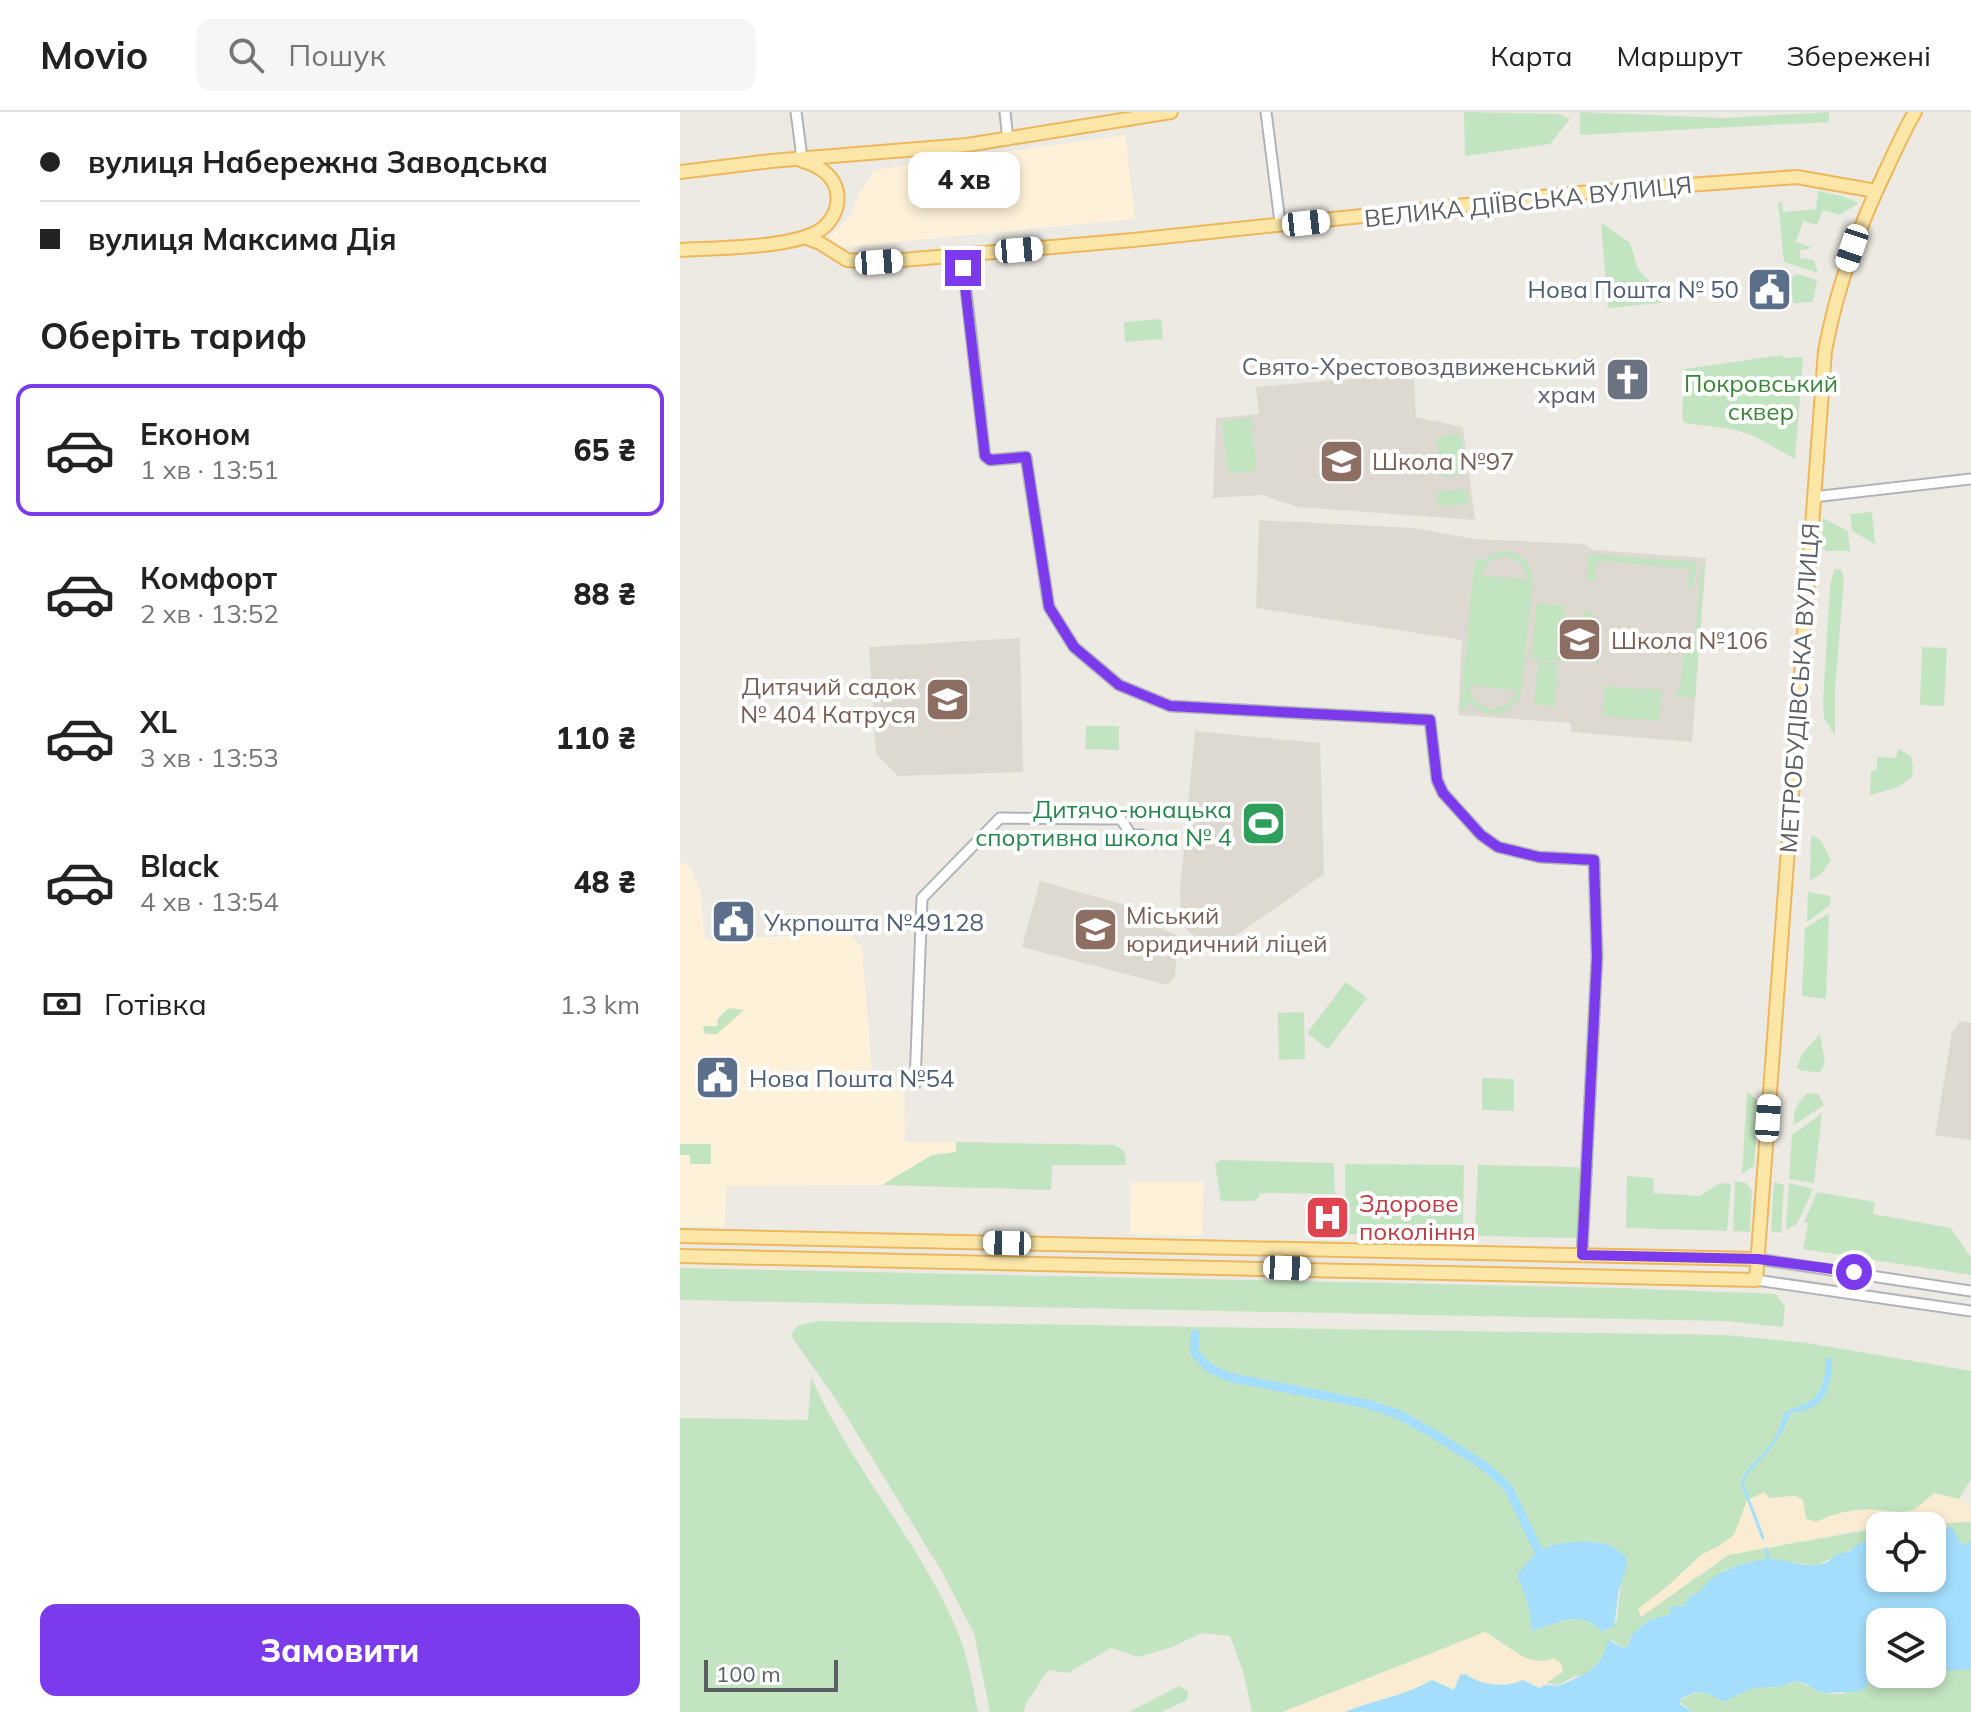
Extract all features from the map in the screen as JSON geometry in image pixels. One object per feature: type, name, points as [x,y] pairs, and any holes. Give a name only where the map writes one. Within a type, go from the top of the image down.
[{"type":"main road","points":[[680,172],[1008,140],[1097,119],[1171,112]]},
{"type":"main road","name":"МЕТРОБУДІВСЬКА ВУЛИЦЯ","points":[[1756,1280],[1824,358],[1833,306],[1852,248],[1915,112]]},
{"type":"main road","points":[[680,250],[804,237],[823,228],[832,217],[838,199],[837,190],[829,176],[799,160]]},
{"type":"main road","name":"ВЕЛИКА ДІЇВСЬКА ВУЛИЦЯ","points":[[804,237],[820,243],[840,258],[855,262],[1276,226],[1580,193],[1786,178],[1811,179],[1876,191]]},
{"type":"main road","points":[[680,1236],[1758,1259]]},
{"type":"main road","points":[[1099,1265],[1100,1244]]},
{"type":"main road","points":[[680,1256],[1756,1280]]},
{"type":"street","points":[[796,112],[801,150],[799,160]]},
{"type":"street","points":[[1005,112],[1008,140]]},
{"type":"street","points":[[1266,112],[1280,222],[1276,226]]},
{"type":"street","points":[[962,255],[985,456],[990,460],[1026,457],[1049,607],[1074,647],[1119,685],[1170,706],[1430,720],[1437,780],[1443,793],[1481,835],[1498,847],[1539,857],[1594,860],[1597,957],[1582,1255]]},
{"type":"street","points":[[1813,497],[1971,479]]},
{"type":"street","points":[[915,1084],[922,898],[1000,818],[1121,819],[1131,835],[1142,835]]},
{"type":"street","points":[[1758,1259],[1971,1291]]},
{"type":"street","points":[[1756,1280],[1971,1311]]},
{"type":"shaded area","points":[[1125,135],[1135,219],[836,248],[828,239],[851,215],[858,196],[874,170]]},
{"type":"shaded area","name":"Школа №97","points":[[1388,376],[1414,380],[1416,417],[1463,427],[1475,520],[1298,507],[1263,495],[1213,498],[1216,418],[1259,414],[1256,387]]},
{"type":"shaded area","name":"Школа №106","points":[[1259,520],[1414,528],[1474,539],[1584,544],[1593,550],[1706,558],[1692,742],[1571,732],[1571,723],[1458,715],[1462,640],[1256,608]]},
{"type":"shaded area","name":"Дитячий садок № 404 Катруся","points":[[1020,638],[1023,772],[898,776],[876,754],[869,647]]},
{"type":"shaded area","points":[[1195,731],[1320,743],[1324,874],[1225,943],[1193,935],[1181,925],[1180,890]]},
{"type":"shaded area","points":[[680,862],[690,867],[700,889],[705,940],[811,935],[815,930],[843,929],[848,932],[862,948],[873,1083],[904,1083],[905,1142],[956,1142],[956,1152],[932,1155],[882,1185],[727,1186],[724,1227],[680,1227]]},
{"type":"shaded area","name":"Міський юридичний ліцей","points":[[1040,881],[1125,905],[1145,922],[1179,936],[1175,976],[1168,985],[1022,947]]},
{"type":"shaded area","points":[[1960,1021],[1971,1023],[1971,1140],[1935,1135],[1952,1032]]},
{"type":"shaded area","points":[[1131,1182],[1204,1182],[1202,1236],[1130,1234]]},
{"type":"green space","points":[[1464,112],[1559,114],[1570,119],[1550,144],[1465,156]]},
{"type":"green space","points":[[1580,112],[1724,118],[1829,112],[1829,122],[1580,135]]},
{"type":"green space","points":[[1818,191],[1859,203],[1840,215],[1823,210],[1817,225],[1803,221],[1796,242],[1810,249],[1800,250],[1800,258],[1814,260],[1818,273],[1784,262],[1778,203],[1782,202],[1783,212],[1816,209]]},
{"type":"green space","points":[[1601,222],[1630,243],[1638,269],[1669,302],[1608,308]]},
{"type":"green space","points":[[1797,274],[1817,280],[1813,302],[1793,303],[1790,278]]},
{"type":"green space","points":[[1161,319],[1163,339],[1125,342],[1124,322]]},
{"type":"green space","name":"Покровський сквер","points":[[1782,355],[1784,358],[1801,357],[1803,360],[1795,459],[1754,436],[1732,429],[1684,423],[1685,369]]},
{"type":"green space","points":[[1251,418],[1257,471],[1228,474],[1222,421]]},
{"type":"green space","points":[[1461,434],[1466,474],[1442,477],[1437,437]]},
{"type":"green space","points":[[1468,489],[1469,504],[1438,507],[1437,492]]},
{"type":"green space","points":[[1872,512],[1875,544],[1852,531],[1850,514]]},
{"type":"green space","points":[[1823,518],[1848,531],[1850,551],[1826,551],[1822,548]]},
{"type":"green space","points":[[1502,550],[1514,553],[1527,563],[1533,580],[1521,695],[1509,708],[1496,713],[1481,711],[1468,701],[1466,709],[1460,709],[1475,557],[1482,560]],"holes":[[[1507,556],[1523,565],[1528,580],[1481,575],[1490,560]],[[1470,685],[1517,691],[1507,705],[1490,710],[1474,700]]]},
{"type":"green space","points":[[1589,554],[1696,562],[1694,587],[1688,587],[1689,568],[1597,561],[1595,581],[1587,580]]},
{"type":"green space","points":[[1701,565],[1705,566],[1695,698],[1674,696],[1680,688],[1684,640],[1695,640]]},
{"type":"green space","points":[[1841,569],[1844,580],[1835,689],[1835,736],[1824,718],[1823,701],[1830,586],[1834,570]]},
{"type":"green space","points":[[1537,603],[1566,606],[1560,662],[1531,659]]},
{"type":"green space","points":[[1584,611],[1592,612],[1589,654],[1599,655],[1598,662],[1587,661],[1580,655]]},
{"type":"green space","points":[[1922,647],[1947,648],[1944,706],[1920,705]]},
{"type":"green space","points":[[1538,661],[1558,664],[1554,707],[1534,704]]},
{"type":"green space","points":[[1605,686],[1662,690],[1659,721],[1603,716]]},
{"type":"green space","points":[[1086,726],[1119,726],[1119,750],[1085,749]]},
{"type":"green space","points":[[1898,749],[1911,756],[1912,777],[1899,787],[1870,795],[1871,772],[1877,769],[1877,757],[1896,758]]},
{"type":"green space","points":[[1811,837],[1821,841],[1831,860],[1821,874],[1810,881]]},
{"type":"green space","points":[[1808,892],[1831,896],[1830,905],[1807,922]]},
{"type":"green space","points":[[1829,913],[1826,999],[1802,996],[1805,928]]},
{"type":"green space","points":[[1346,982],[1367,998],[1328,1049],[1307,1033]]},
{"type":"green space","points":[[729,1008],[744,1010],[717,1034],[705,1034],[703,1026],[717,1026],[718,1018]]},
{"type":"green space","points":[[1304,1012],[1305,1059],[1279,1060],[1278,1013]]},
{"type":"green space","points":[[1820,1034],[1825,1063],[1820,1072],[1802,1071],[1797,1068],[1802,1054]]},
{"type":"green space","points":[[1482,1078],[1514,1079],[1514,1111],[1482,1110]]},
{"type":"green space","points":[[1747,1091],[1759,1102],[1754,1166],[1742,1174]]},
{"type":"green space","points":[[1808,1093],[1818,1094],[1824,1105],[1794,1125],[1796,1107]]},
{"type":"green space","points":[[1822,1113],[1814,1183],[1789,1179],[1792,1135]]},
{"type":"green space","points":[[956,1142],[1114,1145],[1124,1152],[1126,1165],[1052,1165],[1051,1190],[882,1185],[932,1155],[956,1152]]},
{"type":"green space","points":[[680,1144],[711,1144],[711,1164],[690,1164],[690,1155],[680,1155]]},
{"type":"green space","points":[[1220,1160],[1334,1163],[1335,1194],[1261,1193],[1255,1201],[1221,1201],[1215,1164]]},
{"type":"green space","points":[[1345,1164],[1464,1165],[1461,1236],[1349,1234],[1345,1225]]},
{"type":"green space","points":[[1478,1165],[1579,1167],[1581,1183],[1577,1238],[1478,1236],[1475,1228]]},
{"type":"green space","points":[[1627,1176],[1654,1178],[1653,1193],[1700,1196],[1720,1183],[1731,1184],[1727,1231],[1626,1228]]},
{"type":"green space","points":[[1735,1181],[1746,1183],[1752,1190],[1750,1232],[1733,1231]]},
{"type":"green space","points":[[1774,1182],[1784,1185],[1781,1233],[1771,1231]]},
{"type":"green space","points":[[1789,1183],[1813,1189],[1797,1224],[1786,1230]]},
{"type":"green space","points":[[1817,1192],[1875,1202],[1873,1214],[1951,1228],[1971,1258],[1971,1275],[1803,1249],[1808,1223],[1804,1222]]},
{"type":"green space","points":[[680,1268],[1620,1288],[1776,1294],[1785,1307],[1783,1327],[1726,1321],[680,1300]]},
{"type":"green space","points":[[820,1321],[1725,1335],[1808,1343],[1971,1371],[1971,1479],[1959,1499],[1934,1493],[1910,1511],[1854,1511],[1817,1522],[1806,1519],[1803,1500],[1796,1496],[1769,1498],[1734,1535],[1701,1555],[1669,1585],[1699,1576],[1728,1555],[1866,1530],[1866,1542],[1817,1565],[1772,1559],[1724,1570],[1684,1606],[1672,1606],[1669,1615],[1651,1619],[1632,1634],[1628,1646],[1623,1648],[1612,1640],[1588,1674],[1573,1677],[1559,1685],[1546,1683],[1544,1662],[1525,1658],[1485,1632],[1283,1712],[1252,1712],[1243,1671],[1230,1636],[1202,1633],[1172,1647],[1138,1657],[1111,1648],[1068,1673],[1048,1670],[1024,1712],[990,1712],[974,1633],[942,1572],[839,1404],[792,1337],[793,1330],[800,1325]],"holes":[[[1584,1541],[1608,1544],[1621,1582],[1617,1620],[1609,1629],[1602,1632],[1594,1625],[1577,1619],[1532,1631],[1528,1603],[1518,1575],[1546,1548]]]},
{"type":"green space","points":[[811,1377],[845,1441],[940,1595],[964,1649],[978,1712],[680,1712],[680,1418],[808,1420]]},
{"type":"green space","points":[[1946,1522],[1971,1522],[1971,1544],[1962,1543]]},
{"type":"green space","points":[[1946,1669],[1971,1669],[1971,1712],[1693,1712],[1680,1702],[1690,1695],[1702,1693],[1724,1702],[1753,1688],[1795,1681],[1832,1694],[1862,1691],[1866,1686],[1866,1688],[1946,1688]]},
{"type":"green space","points":[[1179,1686],[1188,1691],[1187,1700],[1161,1712],[1129,1712]]},
{"type":"sand","points":[[1765,1492],[1769,1498],[1796,1496],[1803,1500],[1806,1519],[1816,1522],[1853,1511],[1901,1512],[1866,1512],[1866,1529],[1728,1555],[1641,1617],[1638,1609],[1701,1555],[1734,1535],[1747,1500]]},
{"type":"sand","points":[[1934,1493],[1959,1499],[1971,1506],[1971,1522],[1946,1523],[1946,1512],[1901,1512],[1917,1507]]},
{"type":"sand","points":[[1485,1632],[1526,1658],[1544,1661],[1553,1658],[1561,1663],[1563,1672],[1539,1688],[1528,1682],[1508,1686],[1460,1675],[1454,1690],[1428,1681],[1413,1692],[1363,1704],[1345,1712],[1283,1712]]},
{"type":"water","points":[[1826,1358],[1832,1358],[1832,1364],[1824,1397],[1809,1409],[1790,1414],[1782,1434],[1778,1432],[1784,1413],[1810,1401],[1819,1391],[1824,1379]]},
{"type":"water","points":[[1952,1527],[1960,1542],[1965,1545],[1968,1541],[1971,1544],[1971,1669],[1946,1671],[1946,1608],[1866,1608],[1866,1686],[1863,1691],[1826,1693],[1795,1681],[1782,1686],[1753,1688],[1724,1702],[1709,1694],[1688,1695],[1681,1699],[1680,1704],[1693,1712],[1345,1712],[1432,1680],[1454,1690],[1460,1675],[1466,1674],[1494,1684],[1523,1680],[1539,1688],[1564,1684],[1594,1667],[1609,1640],[1623,1648],[1628,1646],[1632,1634],[1651,1619],[1669,1615],[1672,1606],[1684,1606],[1690,1596],[1720,1573],[1755,1561],[1776,1559],[1821,1564],[1866,1541],[1866,1592],[1946,1592],[1946,1528]]},
{"type":"water","points":[[1584,1541],[1608,1544],[1626,1556],[1627,1566],[1619,1589],[1614,1626],[1602,1632],[1594,1625],[1577,1619],[1532,1631],[1528,1603],[1517,1575],[1532,1557],[1546,1548]]},
{"type":"waterway","points":[[1195,1334],[1195,1353],[1208,1367],[1228,1377],[1367,1404],[1398,1414],[1486,1467],[1508,1487],[1539,1552]]},
{"type":"waterway","points":[[1763,1538],[1742,1483],[1780,1430]]},
{"type":"waterway","points":[[1766,1549],[1769,1559]]},
{"type":"place","name":"Нова Пошта № 50","points":[[1770,289]]},
{"type":"place","name":"Свято-Хрестовоздвиженський храм","points":[[1627,380]]},
{"type":"place","name":"Школа №97","points":[[1341,461]]},
{"type":"place","name":"Школа №106","points":[[1580,640]]},
{"type":"place","name":"Дитячий садок № 404 Катруся","points":[[947,700]]},
{"type":"place","name":"Дитячо-юнацька спортивна школа № 4","points":[[1263,823]]},
{"type":"place","name":"Укрпошта №49128","points":[[733,922]]},
{"type":"place","name":"Міський юридичний ліцей","points":[[1095,929]]},
{"type":"place","name":"Нова Пошта №54","points":[[718,1078]]},
{"type":"place","name":"Здорове покоління","points":[[1328,1217]]},
{"type":"route","points":[[963,268],[985,456],[990,460],[1026,457],[1049,607],[1074,647],[1119,685],[1170,706],[1430,720],[1437,780],[1450,802],[1481,835],[1498,847],[1539,857],[1594,860],[1597,957],[1582,1255],[1758,1259],[1854,1272]]}]
